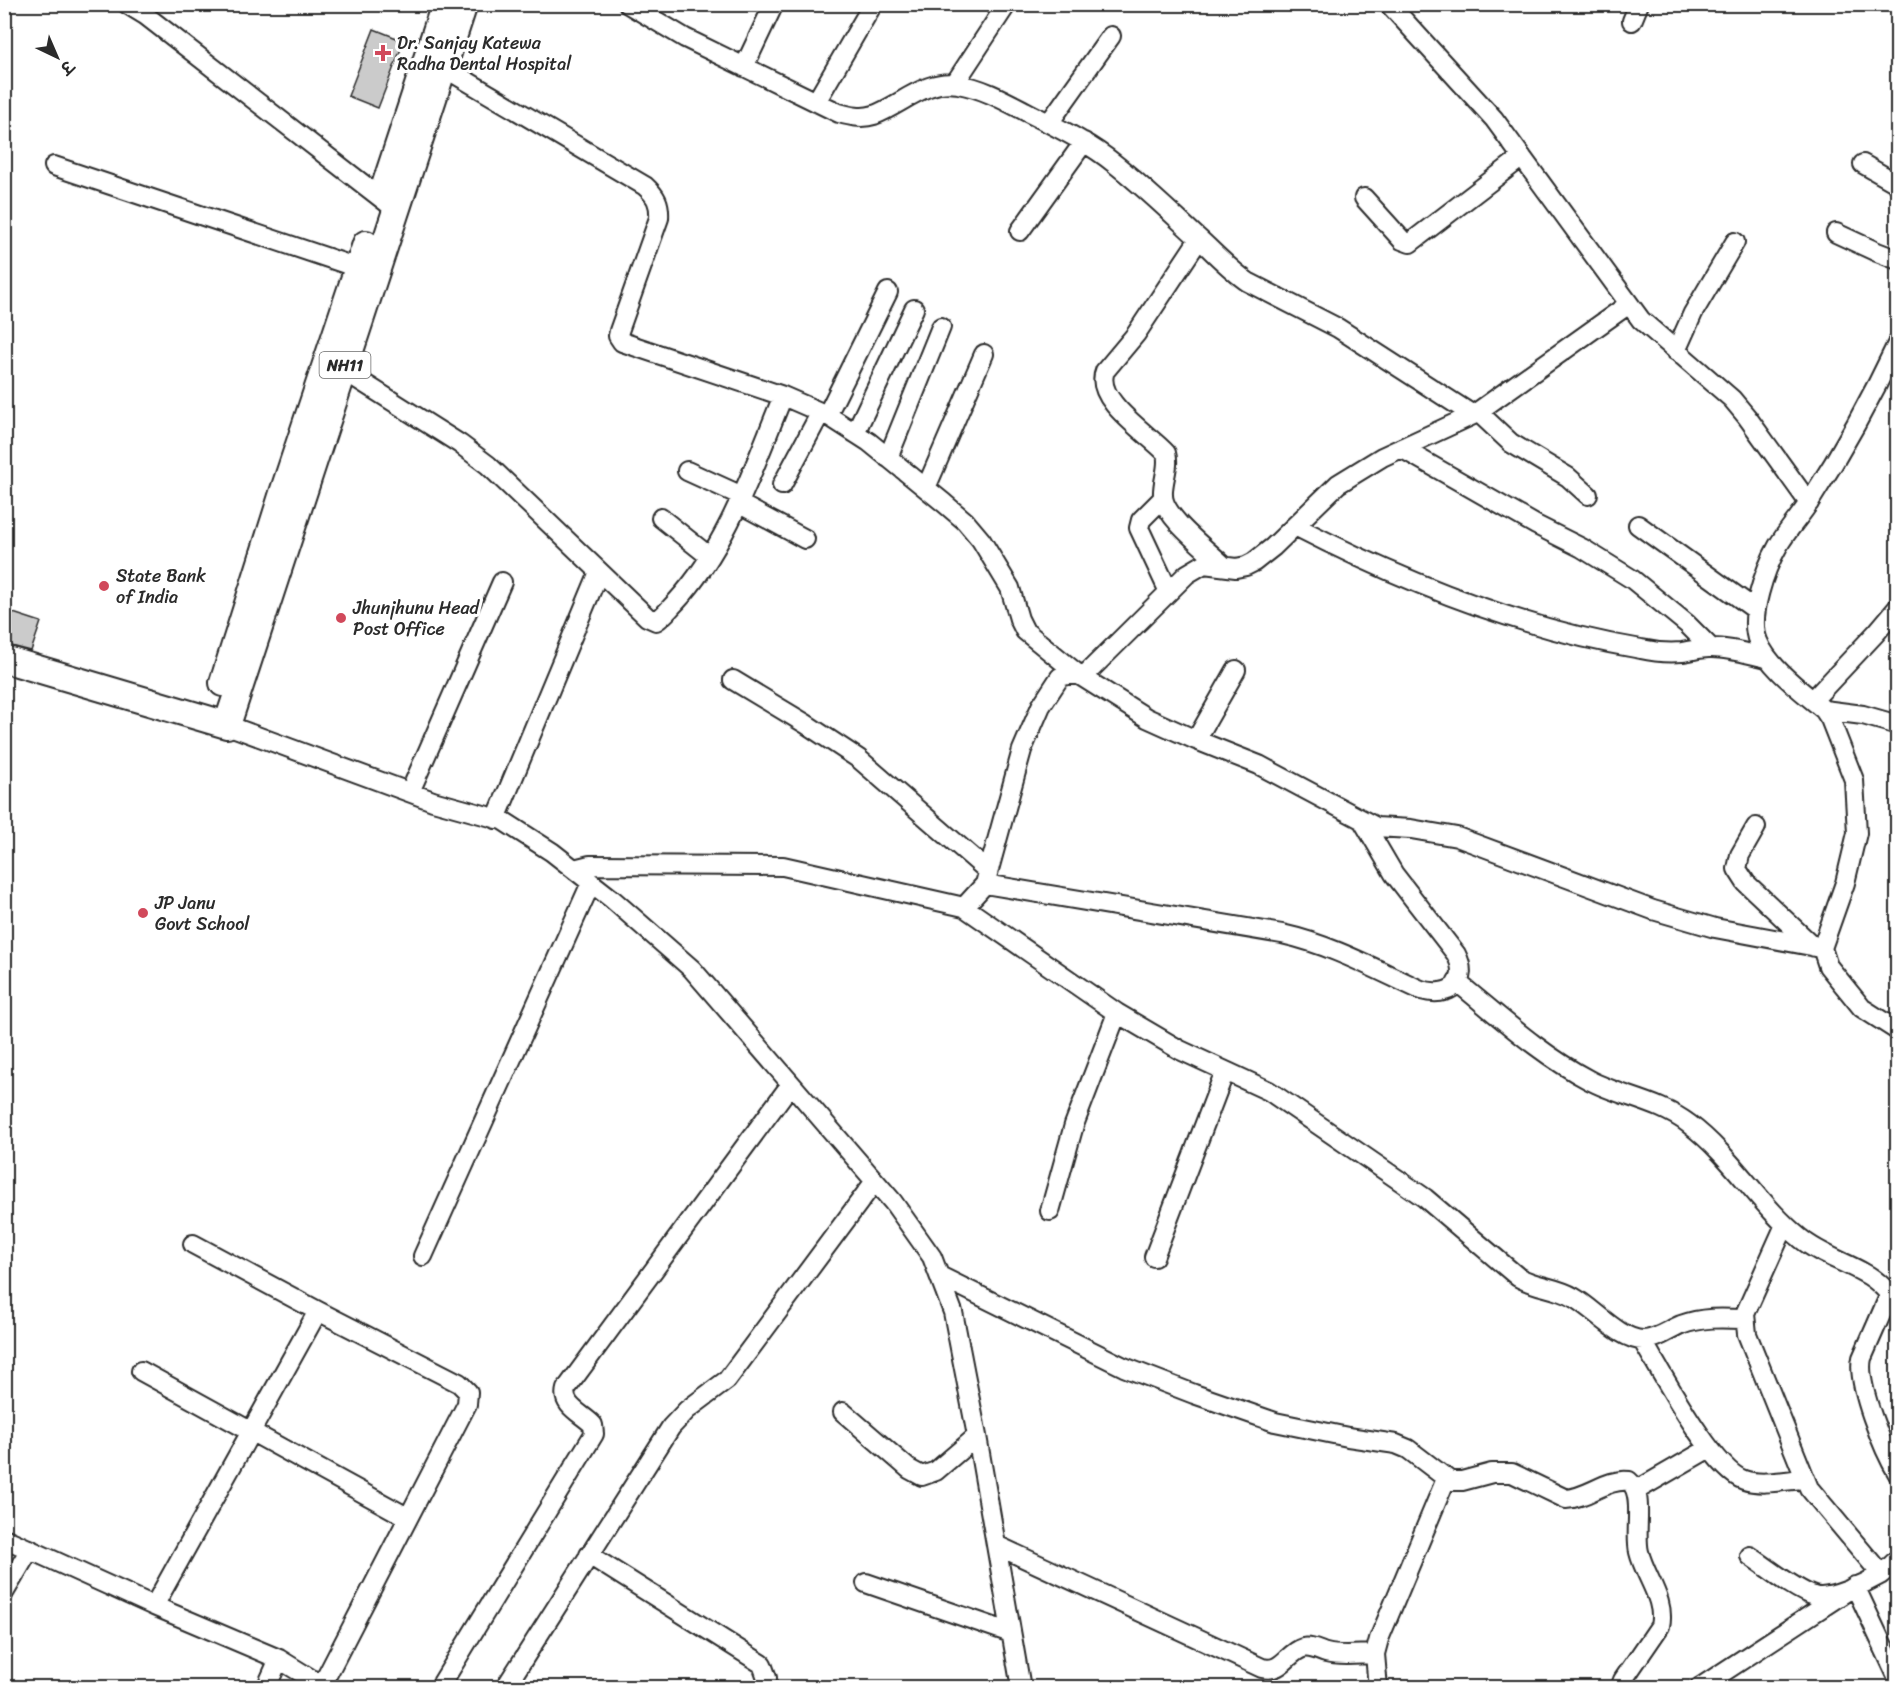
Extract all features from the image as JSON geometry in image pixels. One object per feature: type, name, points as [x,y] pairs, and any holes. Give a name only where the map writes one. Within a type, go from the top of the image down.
[{"type":"highway","name":"NH11","points":[[219,723],[343,370],[445,4]]},
{"type":"highway","name":"NH11","points":[[219,723],[282,493],[358,268],[388,204],[443,67],[464,4]]},
{"type":"highway","points":[[4,659],[219,723]]},
{"type":"street","points":[[127,4],[145,15],[388,204]]},
{"type":"street","points":[[628,4],[685,38],[838,113],[853,117],[873,116],[921,90],[940,84],[955,83],[992,94],[1049,123],[1084,142],[1117,166],[1248,282],[1338,328],[1475,414],[1511,443],[1562,473],[1588,495]]},
{"type":"street","points":[[744,67],[774,4]]},
{"type":"street","points":[[816,102],[873,4]]},
{"type":"street","points":[[955,83],[1007,4]]},
{"type":"street","points":[[1389,4],[1494,119],[1641,320],[1732,399],[1809,503]]},
{"type":"street","points":[[1632,21],[1639,4]]},
{"type":"street","points":[[1049,123],[1111,36]]},
{"type":"street","points":[[443,67],[638,182],[656,196],[660,207],[659,218],[619,331],[618,336],[622,342],[783,396],[824,414],[855,433],[965,521],[981,540],[1010,588],[1025,631],[1079,675],[1147,718],[1259,765],[1364,823],[1376,827],[1411,829],[1457,837],[1653,910],[1715,928],[1818,948]]},
{"type":"street","points":[[1020,231],[1084,142]]},
{"type":"street","points":[[1364,198],[1402,240],[1410,243],[1522,157]]},
{"type":"street","points":[[1863,164],[1898,184]]},
{"type":"street","points":[[54,166],[358,268]]},
{"type":"street","points":[[1836,233],[1898,260]]},
{"type":"street","points":[[1199,239],[1153,310],[1101,379],[1108,395],[1125,416],[1166,453],[1162,498],[1168,511],[1224,566]]},
{"type":"street","points":[[1676,351],[1693,313],[1735,242]]},
{"type":"street","points":[[782,485],[824,414],[888,292]]},
{"type":"street","points":[[964,907],[987,878],[1030,729],[1057,679],[1088,672],[1197,566],[1204,564],[1236,568],[1254,562],[1268,552],[1338,484],[1375,461],[1475,414],[1629,304]]},
{"type":"street","points":[[855,433],[914,309]]},
{"type":"street","points":[[888,458],[941,327]]},
{"type":"street","points":[[1818,948],[1845,883],[1857,833],[1854,780],[1830,719],[1819,705],[1767,658],[1757,640],[1756,610],[1764,579],[1778,545],[1809,503],[1873,394],[1898,342]]},
{"type":"street","points":[[926,488],[984,354]]},
{"type":"street","points":[[343,370],[460,444],[488,465],[647,617],[656,621],[687,590],[710,557],[740,500],[783,396]]},
{"type":"street","points":[[1401,448],[1536,525],[1582,548],[1632,579],[1711,648]]},
{"type":"street","points":[[687,471],[805,539]]},
{"type":"street","points":[[1162,498],[1141,520],[1139,528],[1169,592]]},
{"type":"street","points":[[661,518],[710,557]]},
{"type":"street","points":[[1638,525],[1756,610]]},
{"type":"street","points":[[1295,526],[1369,564],[1413,582],[1587,639],[1644,650],[1682,652],[1711,648],[1767,658]]},
{"type":"street","points":[[496,819],[599,572]]},
{"type":"street","points":[[410,792],[502,582]]},
{"type":"street","points":[[1819,705],[1898,606]]},
{"type":"street","points":[[1196,740],[1236,670]]},
{"type":"street","points":[[733,680],[806,723],[859,759],[987,878],[1303,939],[1344,953],[1433,994],[1451,988],[1462,974],[1462,966],[1456,954],[1394,874],[1364,823]]},
{"type":"street","points":[[1819,705],[1898,725]]},
{"type":"street","points":[[219,723],[410,792],[502,820],[552,852],[692,969],[893,1202],[932,1257],[953,1312],[1021,1688]]},
{"type":"street","points":[[1756,826],[1740,855],[1737,869],[1746,882],[1818,948],[1828,966],[1863,1008],[1898,1031]]},
{"type":"street","points":[[574,869],[590,865],[783,866],[964,907],[1117,1013],[1180,1050],[1269,1091],[1425,1198],[1518,1277],[1536,1286],[1574,1297],[1622,1332],[1642,1340],[1652,1339],[1696,1320],[1713,1317],[1744,1318]]},
{"type":"street","points":[[423,1256],[591,883]]},
{"type":"street","points":[[1457,982],[1552,1058],[1571,1070],[1592,1082],[1656,1107],[1688,1123],[1721,1153],[1785,1225],[1801,1239],[1818,1251],[1866,1274],[1894,1299],[1862,1358],[1860,1368],[1866,1396],[1886,1450],[1898,1474]]},
{"type":"street","points":[[1050,1210],[1074,1125],[1117,1013]]},
{"type":"street","points":[[1154,1257],[1225,1071]]},
{"type":"street","points":[[439,1688],[594,1434],[593,1425],[567,1403],[564,1395],[566,1389],[791,1084]]},
{"type":"street","points":[[505,1688],[671,1427],[687,1410],[727,1380],[875,1181]]},
{"type":"street","points":[[1785,1225],[1750,1300],[1744,1318],[1747,1334],[1804,1479],[1815,1496],[1881,1574]]},
{"type":"street","points":[[4,1538],[154,1606],[279,1659],[324,1686],[407,1517],[467,1404],[468,1392],[459,1383],[193,1244]]},
{"type":"street","points":[[940,1276],[1124,1367],[1275,1422],[1313,1431],[1396,1444],[1408,1449],[1446,1479],[1456,1482],[1492,1473],[1512,1473],[1566,1499],[1623,1480],[1629,1481],[1637,1490],[1639,1552],[1663,1616],[1660,1626],[1623,1680],[1620,1688]]},
{"type":"street","points":[[154,1606],[318,1311]]},
{"type":"street","points":[[1642,1340],[1708,1449],[1732,1474],[1743,1480],[1754,1482],[1804,1479]]},
{"type":"street","points":[[141,1371],[407,1517]]},
{"type":"street","points":[[843,1412],[909,1469],[922,1476],[936,1471],[977,1436]]},
{"type":"street","points":[[1637,1490],[1708,1449]]},
{"type":"street","points":[[1378,1688],[1375,1654],[1446,1479]]},
{"type":"street","points":[[996,1545],[1267,1670],[1277,1668],[1306,1648],[1340,1655],[1375,1654]]},
{"type":"street","points":[[4,1593],[30,1549]]},
{"type":"street","points":[[589,1555],[762,1664],[767,1678],[765,1688]]},
{"type":"street","points":[[1750,1556],[1813,1596],[1828,1596],[1856,1586],[1881,1574],[1898,1559]]},
{"type":"street","points":[[866,1583],[1011,1633]]},
{"type":"street","points":[[1856,1586],[1898,1678]]},
{"type":"street","points":[[1699,1688],[1856,1586]]},
{"type":"street","points":[[266,1688],[279,1659]]},
{"type":"building","points":[[374,29],[404,41],[378,108],[348,96]]},
{"type":"building","points":[[4,610],[41,622],[31,651],[4,644]]},
{"type":"place","name":"Dr. Sanjay Katewa Radha Dental Hospital","points":[[383,53]]},
{"type":"place","name":"State Bank of India","points":[[104,586]]},
{"type":"place","name":"Jhunjhunu Head Post Office","points":[[341,618]]},
{"type":"place","name":"JP Janu Govt School","points":[[143,913]]}]
